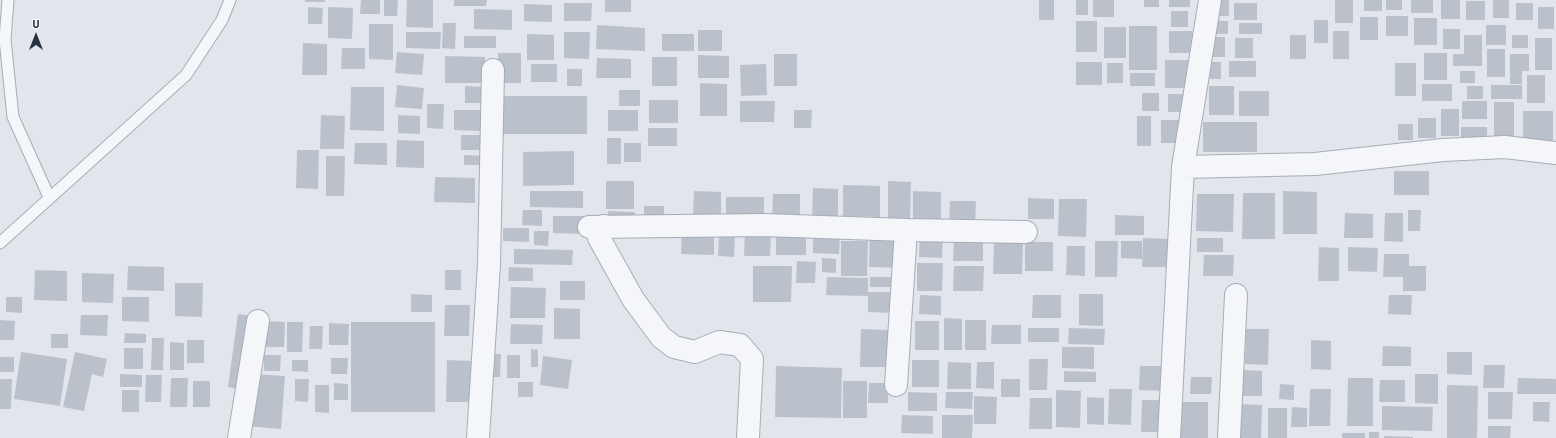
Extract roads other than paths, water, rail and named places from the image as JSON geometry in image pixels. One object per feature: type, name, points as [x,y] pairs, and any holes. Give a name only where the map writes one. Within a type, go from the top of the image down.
[{"type":"street","points":[[1169,438],[1183,167],[1210,0]]},
{"type":"street","points":[[478,438],[489,264],[493,70]]},
{"type":"street","points":[[1183,167],[1315,164],[1443,150],[1505,147],[1556,153]]},
{"type":"street","points":[[748,438],[752,359],[740,345],[719,342],[695,352],[674,347],[662,337],[632,299],[599,238],[597,226],[764,225],[906,230],[1026,232]]},
{"type":"street","points":[[896,385],[906,230]]},
{"type":"street","points":[[1229,438],[1236,295]]},
{"type":"street","points":[[239,438],[258,321]]},
{"type":"lane","points":[[8,0],[5,39],[13,117],[49,198]]},
{"type":"lane","points":[[0,242],[186,75],[222,20],[230,0]]}]
